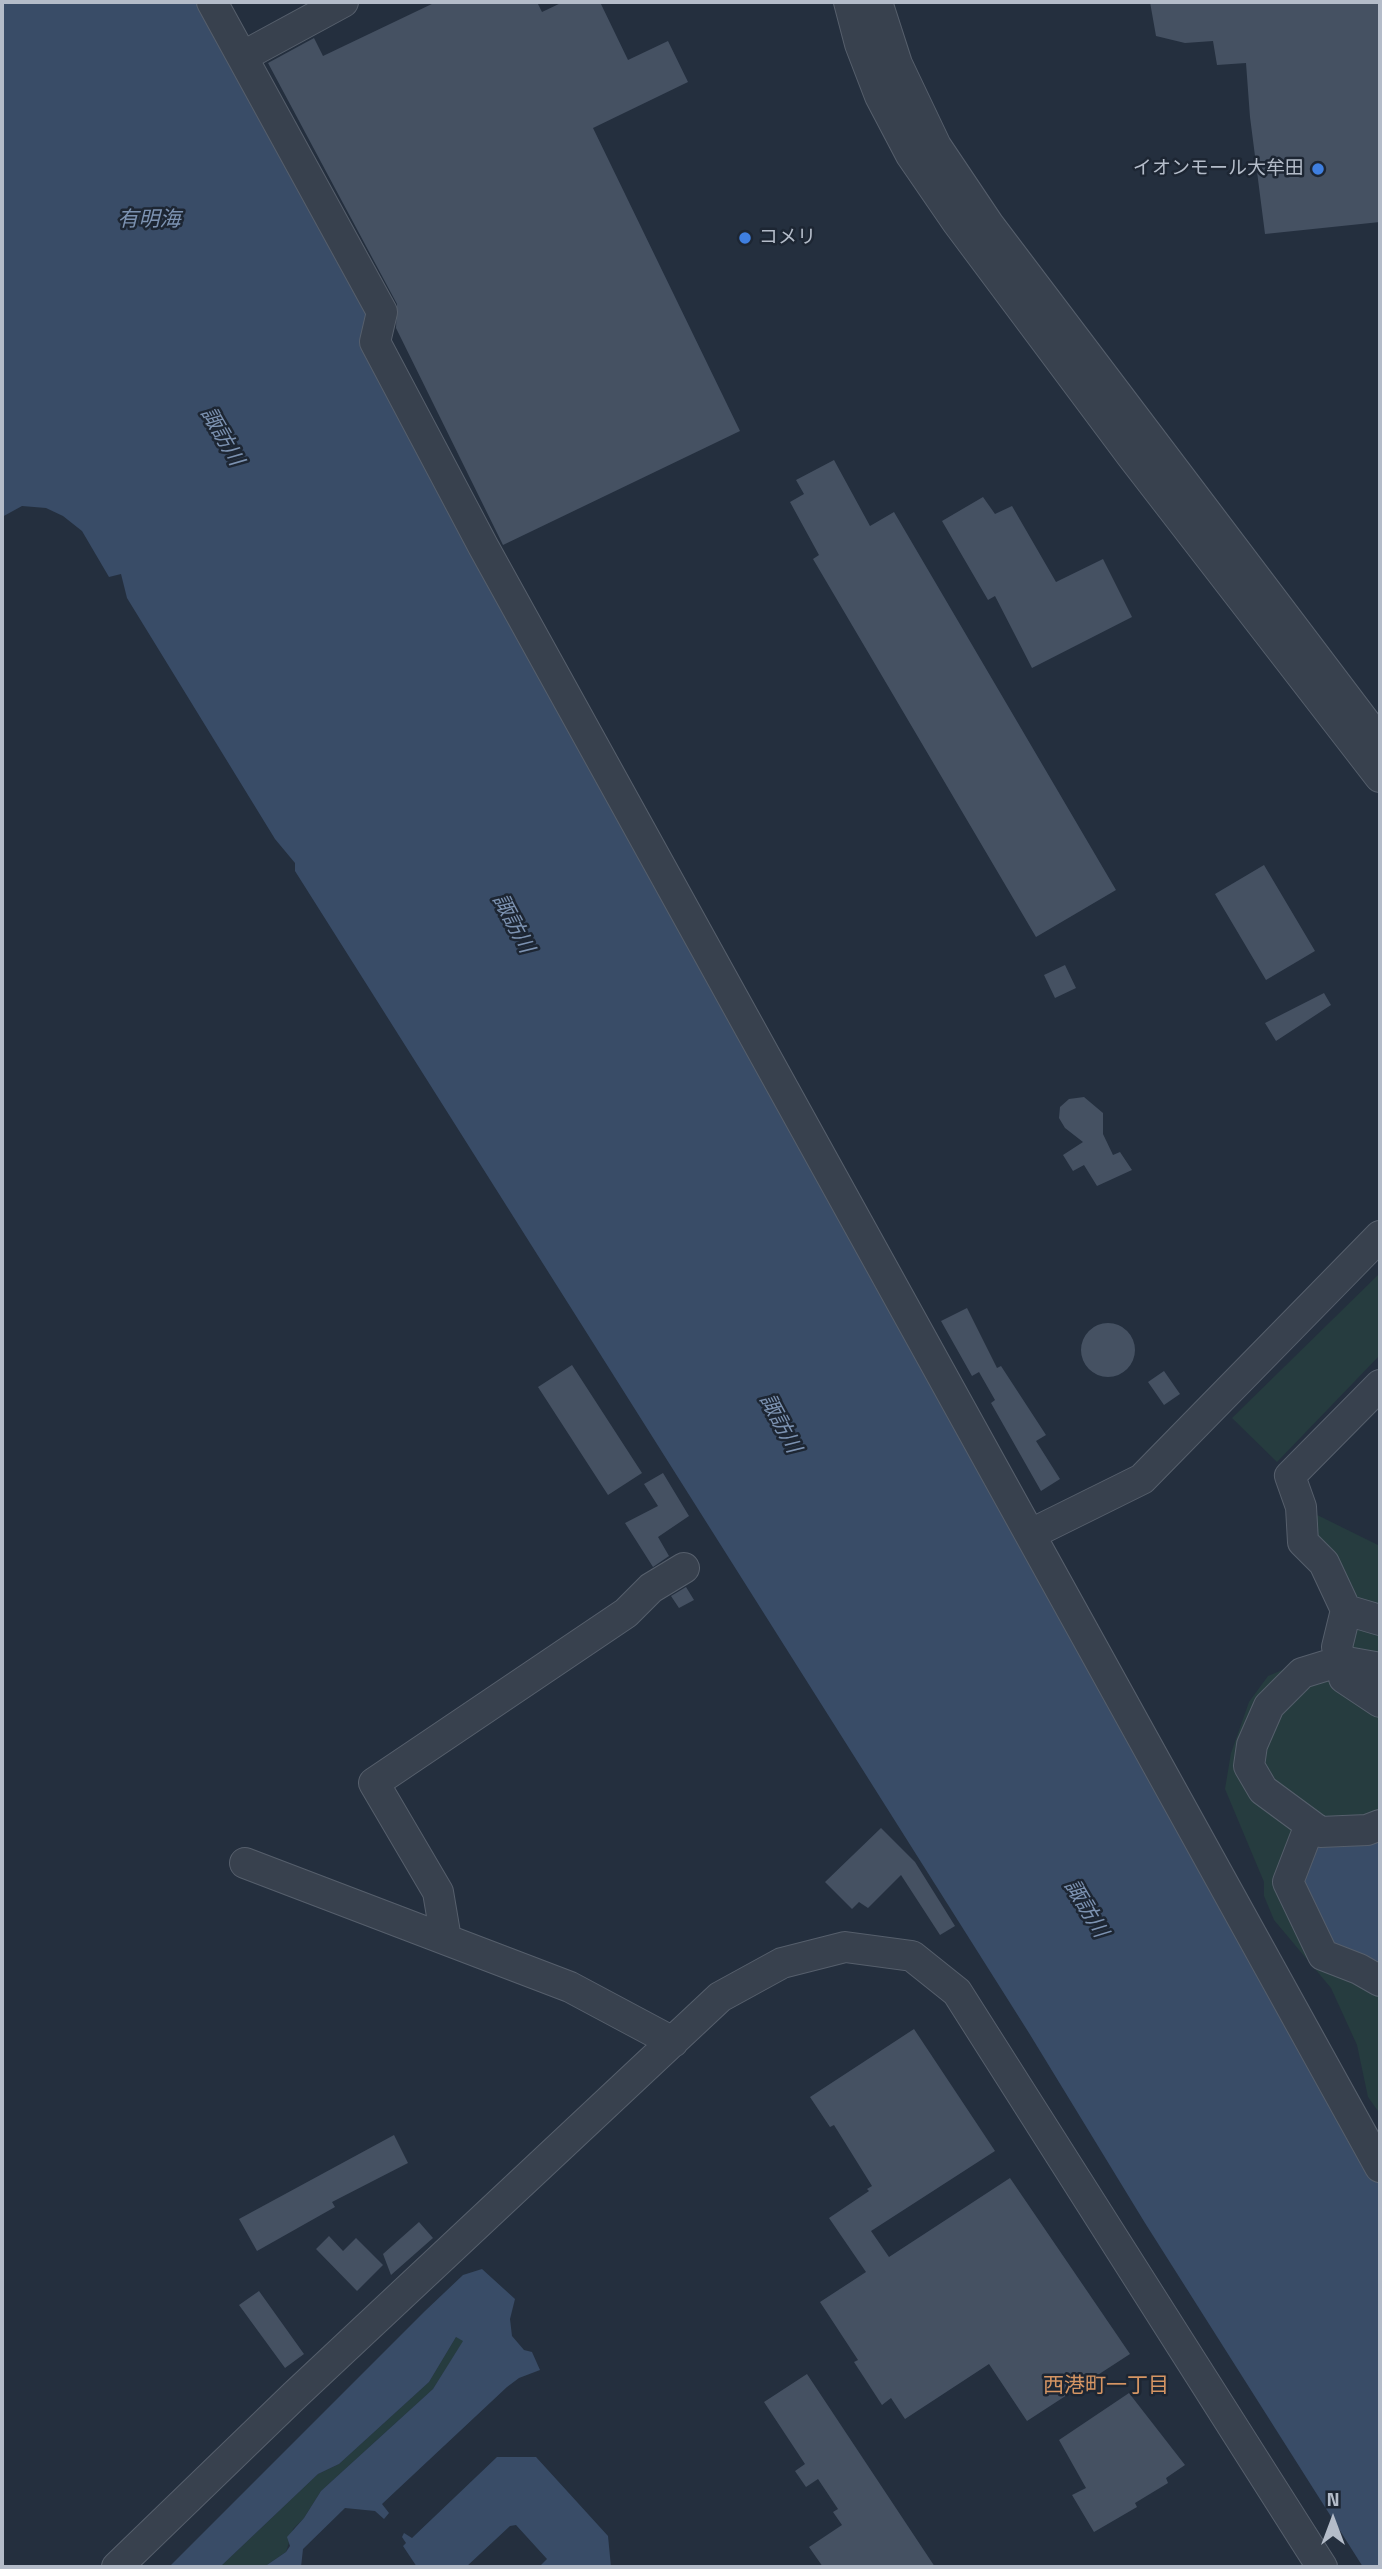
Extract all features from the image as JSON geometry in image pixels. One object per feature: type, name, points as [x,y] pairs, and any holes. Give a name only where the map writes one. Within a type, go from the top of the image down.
[{"type":"street","points":[[212,2],[382,312],[375,342],[483,546],[1380,2167]]},
{"type":"street","points":[[251,52],[343,2]]},
{"type":"street","points":[[849,2],[860,44],[880,96],[911,155],[957,222],[1131,456],[1380,777]]},
{"type":"street","points":[[877,2],[897,64],[936,146],[989,225],[1380,742]]},
{"type":"street","points":[[1037,1531],[1142,1479],[1380,1236]]},
{"type":"street","points":[[1380,1385],[1290,1476],[1301,1507],[1303,1542],[1324,1563],[1346,1610],[1337,1647],[1344,1678],[1380,1702]]},
{"type":"street","points":[[446,1940],[438,1892],[374,1783],[626,1613],[650,1588],[684,1568]]},
{"type":"street","points":[[1346,1610],[1380,1620]]},
{"type":"street","points":[[1380,1668],[1341,1661],[1302,1673],[1269,1706],[1252,1745],[1249,1766],[1263,1790],[1320,1832],[1367,1830],[1380,1825]]},
{"type":"street","points":[[1310,1825],[1289,1882],[1323,1955],[1359,1969],[1380,1981]]},
{"type":"street","points":[[245,1863],[570,1987],[673,2042]]},
{"type":"street","points":[[117,2567],[295,2395],[720,1997],[782,1963],[845,1947],[912,1956],[957,1992],[1322,2567]]},
{"type":"green space","points":[[1380,1273],[1380,1355],[1277,1462],[1232,1418]]},
{"type":"green space","points":[[1301,1507],[1380,1546],[1380,2114],[1368,2097],[1357,2045],[1331,1988],[1274,1920],[1264,1896],[1264,1882],[1225,1789],[1231,1753],[1249,1702],[1268,1676],[1337,1647],[1346,1610]]},
{"type":"green space","points":[[456,2337],[464,2340],[433,2389],[321,2491],[304,2518],[293,2529],[286,2552],[264,2567],[220,2567],[318,2474],[339,2464],[429,2382]]},
{"type":"water","points":[[2,2],[197,2],[1380,2182],[1380,2567],[1363,2567],[1145,2223],[1029,2033],[295,871],[295,863],[275,839],[127,598],[121,574],[109,577],[82,531],[63,516],[46,508],[22,506],[2,517]]},
{"type":"water","points":[[1380,1834],[1380,1971],[1328,1946],[1297,1884],[1320,1841]]},
{"type":"water","points":[[482,2269],[515,2299],[510,2319],[512,2336],[524,2350],[532,2352],[540,2370],[519,2378],[507,2387],[382,2504],[389,2513],[384,2519],[375,2511],[345,2508],[303,2549],[301,2567],[264,2567],[286,2552],[290,2546],[287,2537],[304,2518],[321,2491],[433,2389],[463,2341],[456,2337],[429,2382],[339,2464],[318,2474],[220,2567],[169,2567],[425,2311],[463,2275]]},
{"type":"water","points":[[497,2457],[536,2457],[608,2536],[611,2567],[539,2567],[547,2559],[516,2525],[510,2526],[466,2567],[417,2567],[403,2546],[406,2543],[402,2537],[404,2533],[412,2538]]},
{"type":"building","points":[[436,2],[537,2],[542,12],[563,2],[600,2],[628,60],[668,41],[688,82],[593,128],[740,431],[503,545],[396,328],[397,304],[268,63],[314,38],[323,56]]},
{"type":"building","name":"イオンモール大牟田","points":[[1150,2],[1380,2],[1380,222],[1265,234],[1246,63],[1217,65],[1213,41],[1185,43],[1156,36]]},
{"type":"building","points":[[834,460],[870,526],[894,512],[1116,890],[1036,937],[813,559],[819,555],[790,502],[804,494],[796,480]]},
{"type":"building","points":[[983,497],[995,514],[1012,506],[1056,582],[1103,559],[1132,617],[1032,668],[995,596],[988,600],[942,521]]},
{"type":"building","points":[[1264,865],[1315,951],[1266,980],[1215,894]]},
{"type":"building","points":[[1065,965],[1076,988],[1055,998],[1044,975]]},
{"type":"building","points":[[1324,993],[1331,1005],[1276,1041],[1265,1023]]},
{"type":"building","points":[[1084,1097],[1103,1113],[1103,1134],[1113,1155],[1120,1152],[1132,1170],[1097,1186],[1084,1165],[1073,1171],[1063,1155],[1083,1142],[1065,1128],[1059,1118],[1060,1107],[1069,1099]]},
{"type":"building","points":[[967,1308],[997,1368],[1001,1366],[1046,1435],[1036,1441],[1060,1479],[1041,1491],[991,1403],[995,1400],[979,1372],[972,1376],[941,1321]]},
{"type":"building","points":[[1108,1323],[1127,1331],[1135,1350],[1127,1369],[1108,1377],[1089,1369],[1081,1350],[1089,1331]]},
{"type":"building","points":[[572,1365],[642,1473],[608,1495],[538,1387]]},
{"type":"building","points":[[1164,1371],[1180,1394],[1164,1405],[1148,1382]]},
{"type":"building","points":[[663,1473],[689,1516],[658,1537],[669,1556],[653,1567],[625,1523],[658,1506],[644,1484]]},
{"type":"building","points":[[686,1587],[694,1600],[679,1608],[671,1596]]},
{"type":"building","points":[[881,1828],[915,1862],[955,1926],[940,1935],[901,1875],[868,1908],[859,1902],[852,1909],[825,1882]]},
{"type":"building","points":[[914,2029],[995,2151],[871,2231],[889,2257],[1010,2178],[1130,2354],[1027,2421],[989,2364],[905,2419],[891,2398],[882,2405],[854,2362],[858,2360],[820,2302],[866,2272],[829,2218],[869,2191],[867,2189],[872,2186],[834,2125],[830,2127],[810,2097]]},
{"type":"building","points":[[394,2135],[408,2163],[332,2202],[335,2207],[257,2251],[239,2219]]},
{"type":"building","points":[[419,2222],[433,2238],[391,2275],[383,2254]]},
{"type":"building","points":[[329,2236],[343,2251],[356,2238],[383,2265],[357,2291],[316,2249]]},
{"type":"building","points":[[259,2291],[304,2354],[285,2368],[239,2305]]},
{"type":"building","points":[[807,2374],[935,2567],[823,2567],[809,2547],[842,2525],[833,2512],[838,2509],[818,2479],[806,2487],[795,2471],[805,2464],[764,2402]]},
{"type":"building","points":[[1129,2393],[1185,2465],[1166,2478],[1168,2483],[1135,2503],[1137,2507],[1094,2532],[1072,2495],[1086,2488],[1059,2440]]},
{"type":"place","name":"イオンモール大牟田","points":[[1318,169]]},
{"type":"place","name":"コメリ","points":[[745,238]]},
{"type":"district","name":"西港町一丁目","points":[[1106,2387]]},
{"type":"water label","name":"有明海","points":[[149,221]]},
{"type":"water label","name":"諏訪川","points":[[221,437]]},
{"type":"water label","name":"諏訪川","points":[[512,924]]},
{"type":"water label","name":"諏訪川","points":[[779,1424]]},
{"type":"water label","name":"諏訪川","points":[[1085,1909]]}]
